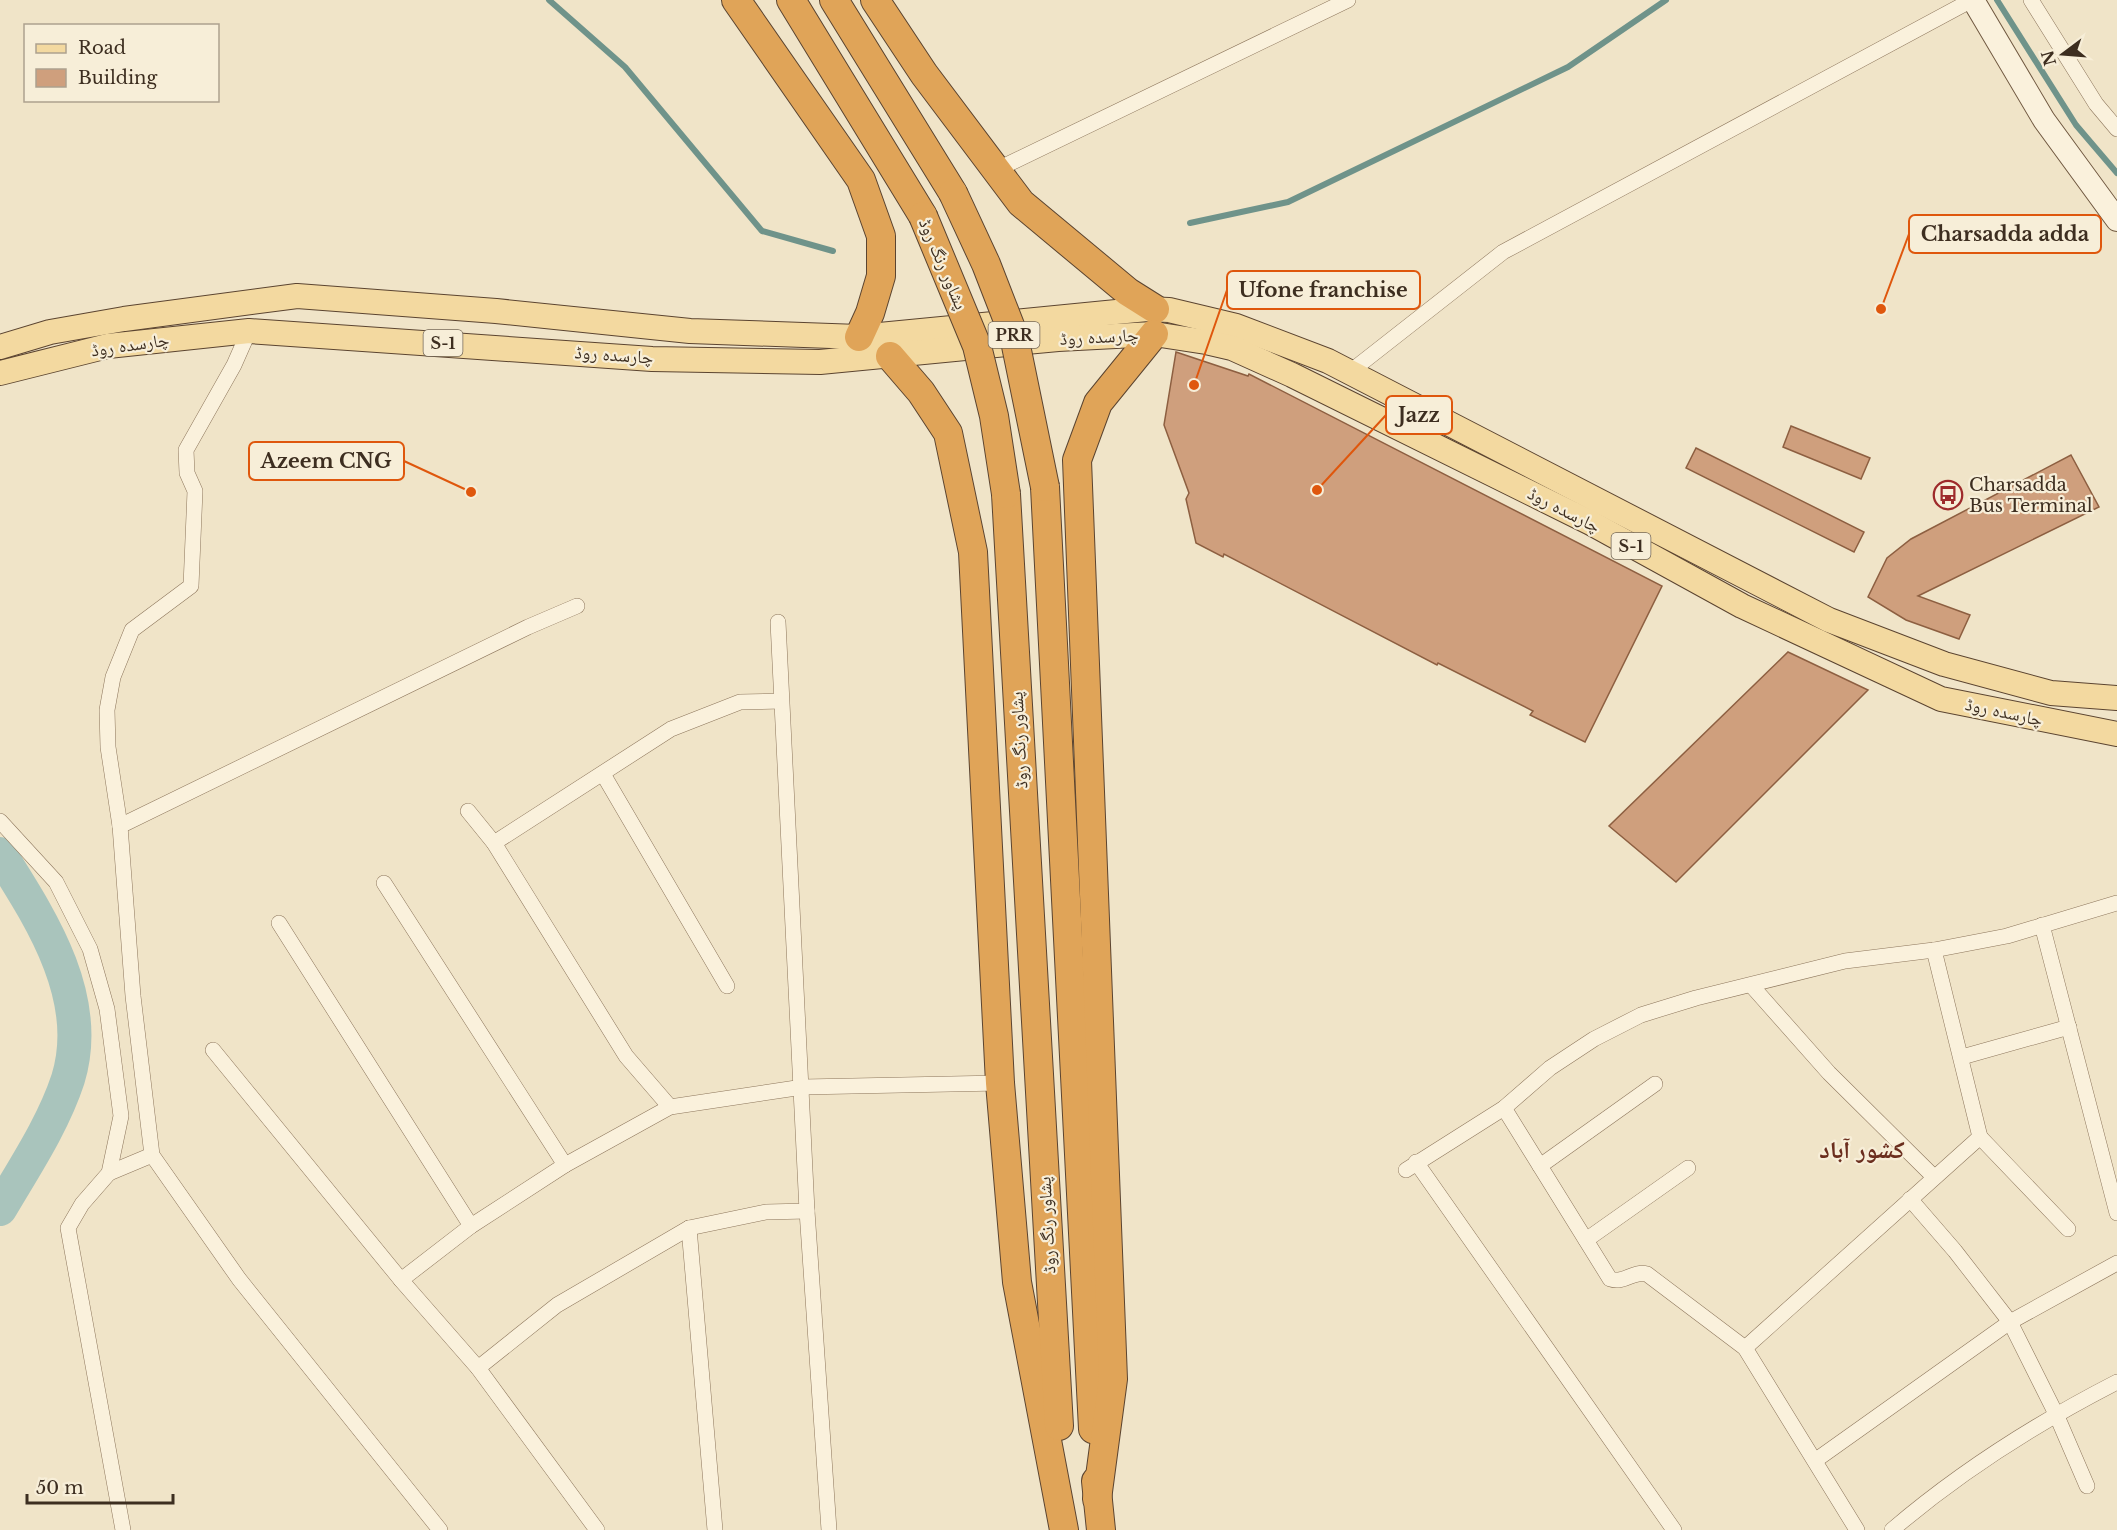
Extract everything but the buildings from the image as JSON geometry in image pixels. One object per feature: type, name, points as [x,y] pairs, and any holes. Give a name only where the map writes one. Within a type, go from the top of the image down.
[{"type":"highway","points":[[736,0],[861,180],[881,236],[882,276],[870,313],[859,337]]},
{"type":"highway","name":"پشاور رنگ روڈ","points":[[791,0],[923,216],[977,346],[994,416],[1006,494],[1025,865],[1065,1530]]},
{"type":"highway","name":"پشاور رنگ روڈ","points":[[834,0],[953,193],[986,264],[1014,336],[1045,487],[1097,1499],[1101,1530]]},
{"type":"highway","points":[[875,0],[924,74],[1021,203],[1128,292],[1154,322],[1098,403],[1077,460],[1113,1379],[1097,1499]]},
{"type":"highway","points":[[890,356],[921,392],[948,433],[973,552],[1000,1083],[1017,1282],[1065,1530]]},
{"type":"main road","name":"چارسدہ روڈ","points":[[0,374],[127,331],[297,296],[496,311],[690,332],[859,337],[1154,322],[1232,348],[1284,371],[1591,523],[1742,606],[1941,699],[2117,734]]},
{"type":"main road","name":"چارسدہ روڈ","points":[[0,347],[50,332],[249,331],[652,358],[820,362],[1058,339],[1154,322],[1169,309],[1236,326],[1350,372],[1829,620],[1944,664],[2051,693],[2117,698]]},
{"type":"street","points":[[996,170],[1348,0]]},
{"type":"street","points":[[1350,372],[1503,252],[1972,0],[2044,120],[2117,220]]},
{"type":"street","points":[[2031,0],[2096,104],[2117,129]]},
{"type":"street","points":[[249,331],[234,365],[186,450],[187,472],[195,491],[191,586],[132,630],[113,677],[107,711],[108,747],[120,826],[133,996],[152,1155],[239,1279],[440,1530]]},
{"type":"street","points":[[120,826],[528,627],[577,606]]},
{"type":"street","points":[[778,622],[803,1088],[807,1211],[829,1530]]},
{"type":"street","points":[[494,843],[671,729],[740,702],[781,701]]},
{"type":"street","points":[[603,774],[727,986]]},
{"type":"street","points":[[468,811],[494,843],[626,1056],[670,1107]]},
{"type":"street","points":[[0,821],[56,882],[90,949],[107,1009],[121,1116],[109,1173]]},
{"type":"street","points":[[384,883],[565,1165]]},
{"type":"street","points":[[1674,1530],[1411,1166],[1504,1108],[1550,1068],[1594,1039],[1632,1020],[1696,998],[1845,961],[1986,941],[2117,903]]},
{"type":"street","points":[[279,923],[471,1226]]},
{"type":"street","points":[[2042,926],[2117,1213]]},
{"type":"street","points":[[1934,950],[1980,1137],[2068,1229]]},
{"type":"street","points":[[1751,985],[1829,1073],[1934,1177]]},
{"type":"street","points":[[1962,1057],[2069,1027]]},
{"type":"street","points":[[213,1050],[401,1280],[478,1368],[597,1530]]},
{"type":"street","points":[[401,1280],[471,1226],[565,1165],[670,1107],[803,1088],[1000,1083]]},
{"type":"street","points":[[1540,1166],[1655,1084]]},
{"type":"street","points":[[1504,1108],[1610,1279],[1619,1282],[1641,1272],[1647,1274],[1745,1348],[1857,1530]]},
{"type":"street","points":[[1745,1348],[1980,1137]]},
{"type":"street","points":[[123,1530],[68,1228],[82,1204],[109,1173],[152,1155]]},
{"type":"street","points":[[1586,1240],[1688,1168]]},
{"type":"street","points":[[1910,1199],[1955,1251],[2010,1322],[2087,1486]]},
{"type":"street","points":[[478,1368],[557,1305],[689,1228],[766,1212],[807,1211]]},
{"type":"street","points":[[689,1228],[715,1530]]},
{"type":"street","points":[[1816,1460],[2010,1322],[2117,1263]]},
{"type":"street","points":[[1892,1530],[1928,1499],[2055,1414],[2117,1382]]},
{"type":"waterway","points":[[549,0],[625,67],[762,231],[833,251]]},
{"type":"waterway","points":[[1190,223],[1288,202],[1568,67],[1666,0]]},
{"type":"waterway","points":[[1997,0],[2076,125],[2117,173]]},
{"type":"waterway","points":[[0,854],[31,905],[59,960],[74,1019],[74,1049],[62,1096],[37,1146],[0,1209]]},
{"type":"place","name":"Charsadda adda","points":[[1881,309]]},
{"type":"place","name":"Ufone franchise","points":[[1194,385]]},
{"type":"place","name":"Jazz","points":[[1317,490]]},
{"type":"place","name":"Azeem CNG","points":[[471,492]]},
{"type":"place","name":"Charsadda Bus Terminal","points":[[1948,495]]},
{"type":"district","name":"کشور آباد","points":[[1862,1149]]}]
